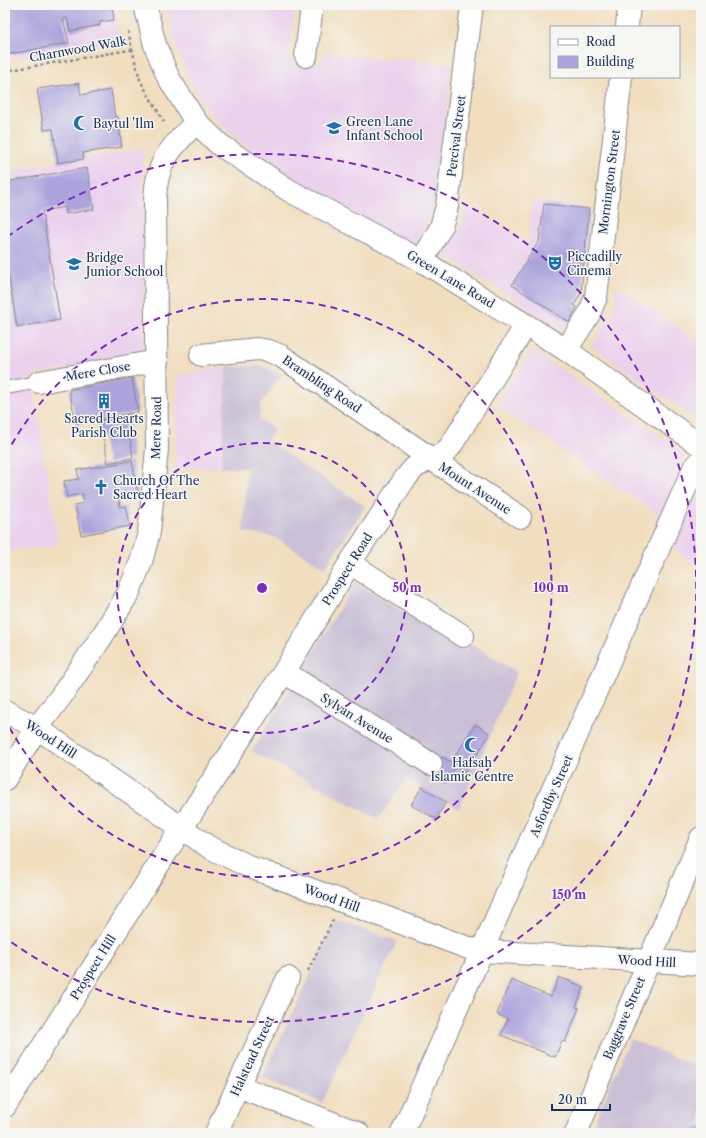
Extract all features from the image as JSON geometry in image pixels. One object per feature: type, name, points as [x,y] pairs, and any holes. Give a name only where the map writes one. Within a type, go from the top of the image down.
[{"type":"street","name":"Green Lane Road","points":[[146,5],[154,45],[168,77],[196,122],[220,145],[290,191],[422,261],[566,350],[701,446]]},
{"type":"street","points":[[306,56],[312,5]]},
{"type":"street","name":"Percival Street","points":[[422,261],[441,228],[448,206],[472,5]]},
{"type":"street","points":[[627,26],[629,5]]},
{"type":"street","name":"Mornington Street","points":[[566,350],[589,314],[596,297],[621,78]]},
{"type":"street","name":"Mere Road","points":[[5,779],[37,728],[62,695],[101,638],[128,594],[141,562],[149,532],[156,449],[156,181],[159,168],[166,156],[196,122]]},
{"type":"street","name":"Prospect Road","points":[[181,829],[284,672],[350,563],[404,480],[414,468],[430,458],[442,455],[450,446],[526,325]]},
{"type":"street","name":"Brambling Road","points":[[201,354],[257,349],[269,351],[281,356],[430,458]]},
{"type":"street","name":"Mere Close","points":[[39,382],[157,361]]},
{"type":"street","name":"Mount Avenue","points":[[430,458],[520,517]]},
{"type":"street","name":"Asfordby Street","points":[[402,1133],[694,468],[701,461]]},
{"type":"street","points":[[350,563],[463,636]]},
{"type":"street","name":"Sylvan Avenue","points":[[284,672],[431,764]]},
{"type":"street","name":"Wood Hill","points":[[5,711],[37,728],[209,847],[250,867],[471,948],[483,951],[701,964]]},
{"type":"street","name":"Prospect Hill","points":[[5,1106],[181,829]]},
{"type":"street","name":"Baggrave Street","points":[[576,1133],[701,838]]},
{"type":"street","name":"Halstead Street","points":[[216,1133],[288,978]]},
{"type":"street","points":[[238,1086],[358,1133]]},
{"type":"lane","points":[[5,388],[39,382]]},
{"type":"path","name":"Charnwood Walk","points":[[5,71],[154,45]]},
{"type":"path","points":[[317,952],[332,922]]},
{"type":"shaded area","points":[[5,5],[114,5],[119,41],[5,59]]},
{"type":"shaded area","name":"Green Lane Infant School","points":[[166,5],[296,5],[288,59],[322,64],[324,53],[389,60],[389,57],[452,65],[432,214],[415,244],[408,244],[296,181],[263,159],[229,132],[199,97],[190,80],[176,46]]},
{"type":"shaded area","name":"Bridge Junior School","points":[[143,148],[143,355],[31,375],[59,545],[5,552],[5,172]]},
{"type":"shaded area","points":[[533,201],[591,208],[581,303],[563,330],[444,255],[460,228],[466,205],[528,243]]},
{"type":"shaded area","points":[[616,285],[701,343],[701,414],[697,420],[591,346],[615,309]]},
{"type":"shaded area","points":[[532,350],[686,454],[661,516],[496,405]]},
{"type":"shaded area","points":[[262,366],[281,375],[261,404],[259,419],[274,429],[267,441],[365,506],[325,568],[274,537],[243,532],[247,468],[221,468],[227,367]]},
{"type":"shaded area","points":[[227,367],[221,468],[175,469],[178,375]]},
{"type":"shaded area","points":[[701,485],[701,569],[673,549]]},
{"type":"shaded area","points":[[356,582],[465,652],[470,643],[517,672],[459,809],[407,778],[378,819],[252,751]]},
{"type":"shaded area","points":[[336,920],[397,941],[322,1103],[262,1078]]},
{"type":"shaded area","points":[[630,1039],[701,1068],[701,1133],[590,1133]]},
{"type":"building","points":[[5,5],[112,5],[114,20],[100,22],[100,25],[70,31],[67,18],[63,19],[69,43],[5,55]]},
{"type":"building","name":"Baytul 'Ilm","points":[[79,83],[81,95],[111,90],[115,117],[118,117],[122,147],[83,153],[84,159],[58,163],[53,129],[44,130],[37,89]]},
{"type":"building","points":[[87,168],[94,209],[66,214],[65,207],[42,211],[60,320],[17,327],[9,278],[5,279],[5,182]]},
{"type":"building","name":"Piccadilly Cinema","points":[[544,204],[589,209],[581,293],[574,305],[577,307],[569,322],[512,285],[539,241]]},
{"type":"building","name":"Sacred Hearts Parish Club","points":[[132,378],[138,412],[76,424],[69,390]]},
{"type":"building","points":[[130,415],[131,426],[128,426],[133,458],[108,463],[103,435],[100,436],[98,421]]},
{"type":"building","points":[[132,461],[138,493],[118,497],[120,507],[126,506],[130,526],[81,535],[75,505],[84,503],[82,494],[67,497],[64,481],[79,479],[77,470]]},
{"type":"building","name":"Hafsah Islamic Centre","points":[[476,724],[490,734],[465,773],[456,767],[445,783],[431,773],[442,757],[451,762]]},
{"type":"building","points":[[422,787],[446,802],[436,819],[411,805]]},
{"type":"building","points":[[559,977],[584,987],[576,1007],[579,1008],[565,1042],[562,1041],[555,1057],[501,1035],[508,1019],[497,1014],[511,980],[551,997]]},
{"type":"waterway","points":[[694,1133],[701,1130]]},
{"type":"place","name":"Baytul 'Ilm","points":[[81,123]]},
{"type":"place","name":"Green Lane Infant School","points":[[334,128]]},
{"type":"place","name":"Piccadilly Cinema","points":[[555,263]]},
{"type":"place","name":"Bridge Junior School","points":[[74,264]]},
{"type":"place","name":"Sacred Hearts Parish Club","points":[[104,401]]},
{"type":"place","name":"Church Of The Sacred Heart","points":[[101,487]]},
{"type":"place","name":"Hafsah Islamic Centre","points":[[472,745]]}]
